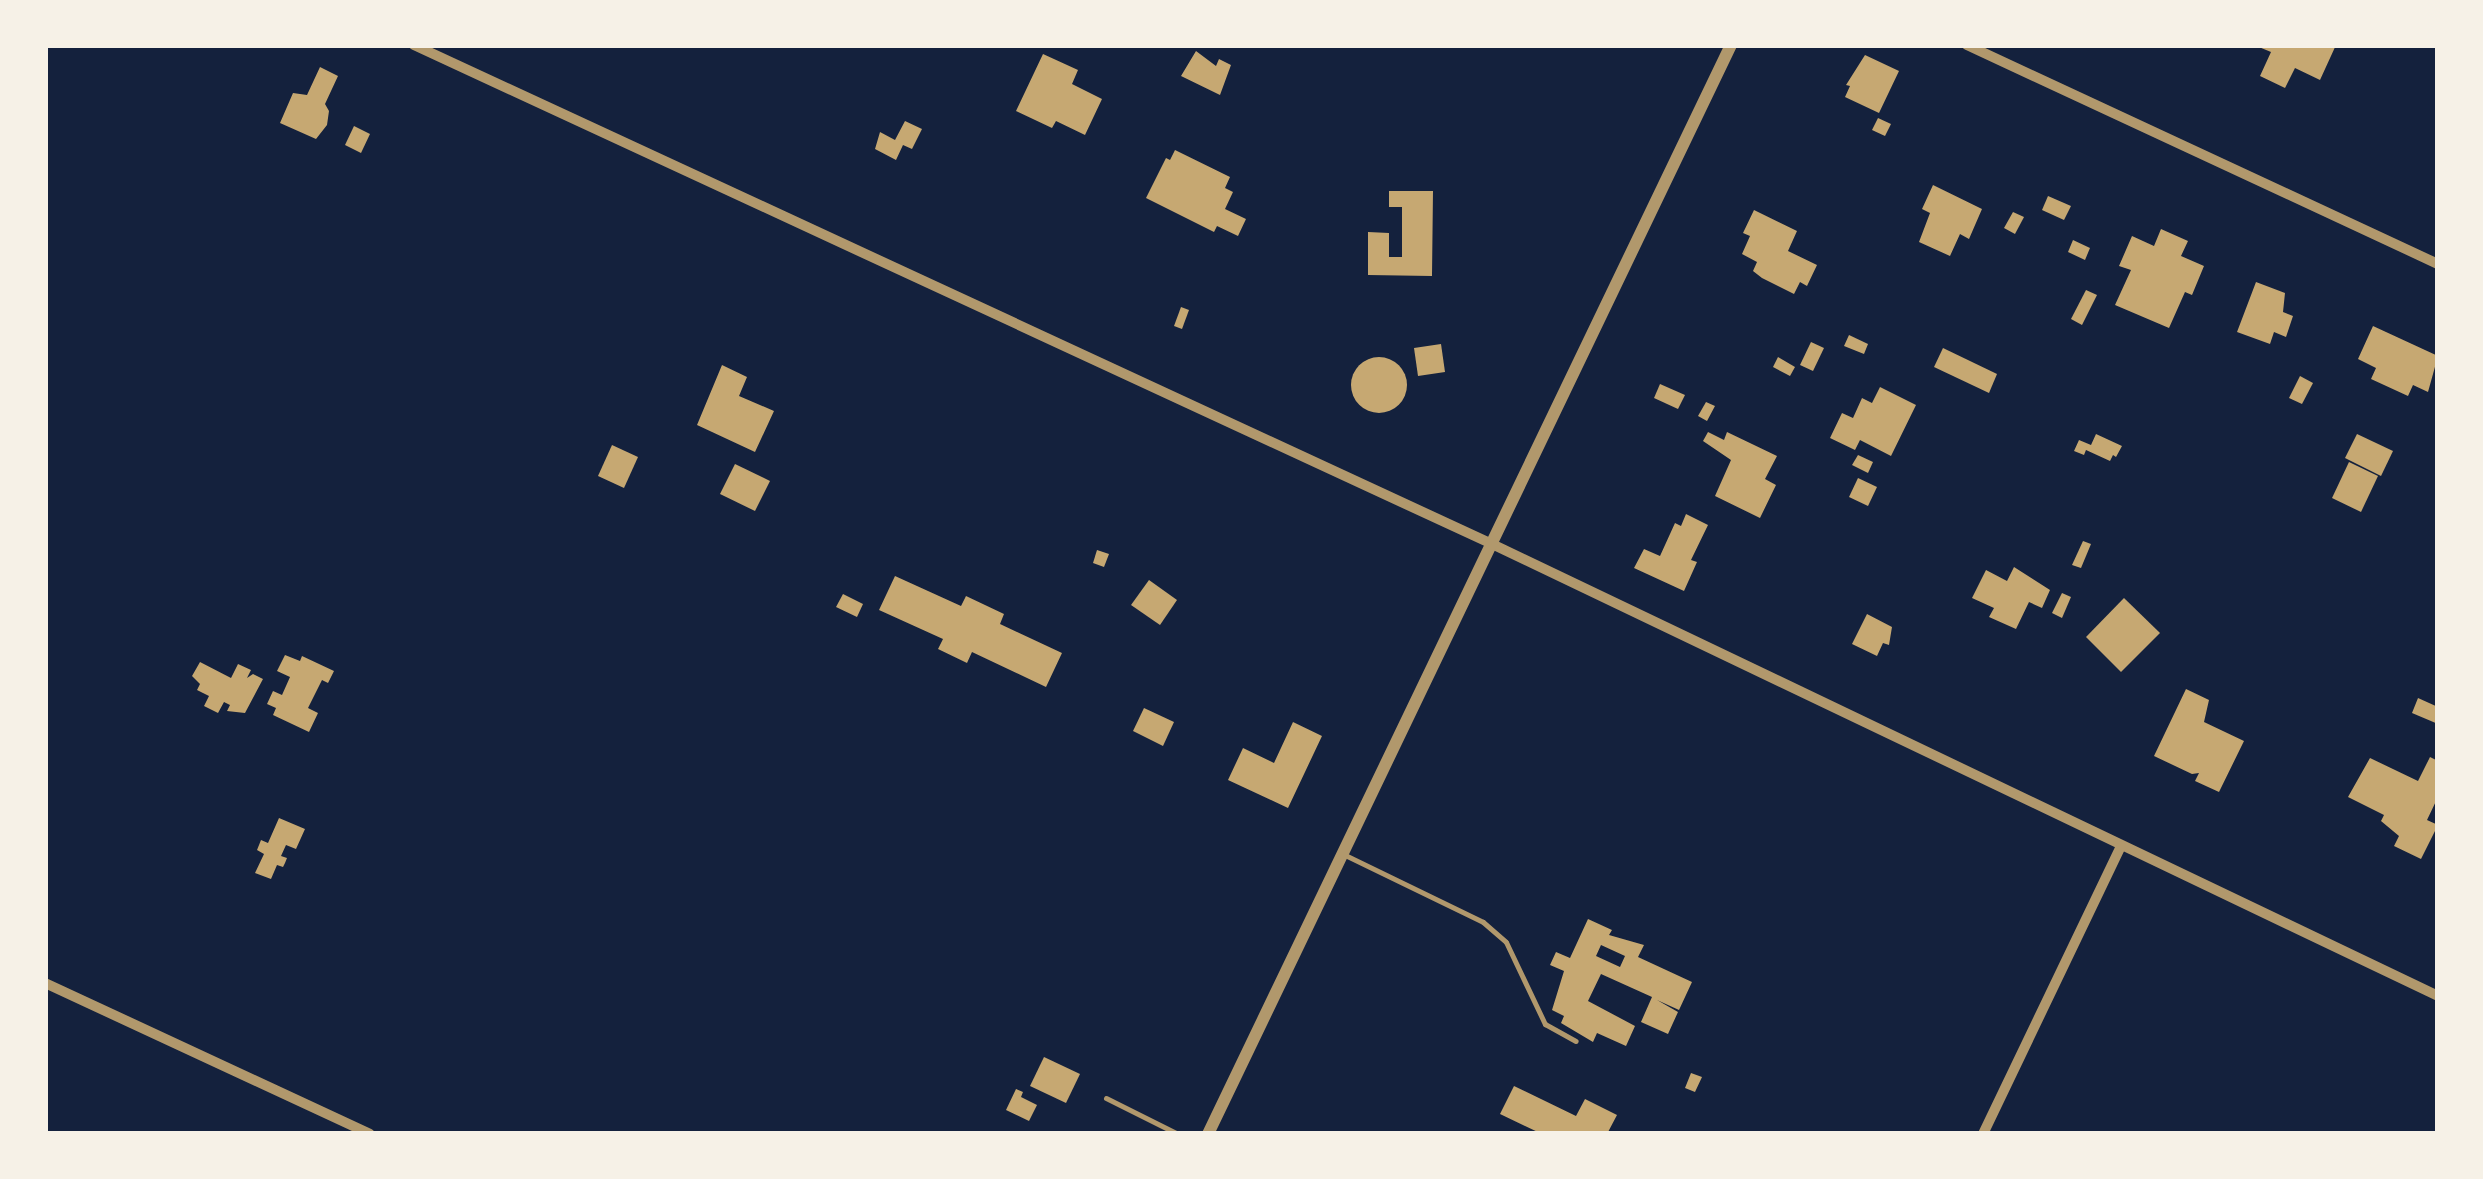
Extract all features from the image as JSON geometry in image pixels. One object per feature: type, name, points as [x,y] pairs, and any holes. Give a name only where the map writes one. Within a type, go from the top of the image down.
[{"type":"street","points":[[414,45],[1492,544],[2438,996]]},
{"type":"street","points":[[1208,1134],[1731,45]]},
{"type":"street","points":[[1968,45],[2438,264]]},
{"type":"street","points":[[1983,1134],[2120,846]]},
{"type":"street","points":[[45,983],[370,1134]]},
{"type":"lane","points":[[1345,855],[1483,922],[1506,942],[1544,1024],[1576,1041]]},
{"type":"lane","points":[[1106,1098],[1178,1134]]},
{"type":"building","points":[[2254,45],[2336,45],[2320,80],[2295,68],[2285,88],[2260,76],[2271,52]]},
{"type":"building","points":[[1196,51],[1216,66],[1219,59],[1231,65],[1220,95],[1181,76]]},
{"type":"building","points":[[1043,54],[1078,70],[1072,84],[1102,99],[1085,135],[1056,121],[1052,128],[1016,111]]},
{"type":"building","points":[[1865,55],[1899,71],[1879,113],[1845,97],[1850,86],[1846,85]]},
{"type":"building","points":[[320,67],[338,76],[325,104],[329,111],[327,125],[316,139],[280,123],[293,93],[307,95]]},
{"type":"building","points":[[1878,118],[1891,124],[1885,136],[1872,130]]},
{"type":"building","points":[[905,121],[922,129],[912,149],[903,145],[896,160],[875,149],[880,132],[895,140]]},
{"type":"building","points":[[354,126],[370,134],[361,153],[345,145]]},
{"type":"building","points":[[1175,150],[1230,177],[1225,188],[1233,192],[1225,209],[1246,219],[1238,236],[1217,226],[1214,232],[1146,198],[1166,158],[1170,160]]},
{"type":"building","points":[[1933,185],[1982,209],[1969,239],[1960,234],[1950,256],[1919,242],[1930,213],[1922,209]]},
{"type":"building","points":[[1389,191],[1433,191],[1432,276],[1368,275],[1368,232],[1389,233],[1389,257],[1402,257],[1402,207],[1389,207]]},
{"type":"building","points":[[2048,196],[2071,206],[2064,220],[2042,210]]},
{"type":"building","points":[[1754,210],[1797,231],[1788,251],[1817,265],[1807,286],[1800,282],[1794,294],[1762,278],[1753,271],[1757,262],[1742,254],[1750,236],[1743,233]]},
{"type":"building","points":[[2013,212],[2024,217],[2015,234],[2004,228]]},
{"type":"building","points":[[2161,229],[2188,241],[2181,256],[2204,266],[2192,295],[2185,292],[2169,328],[2115,305],[2131,270],[2119,266],[2132,236],[2154,246]]},
{"type":"building","points":[[2073,240],[2090,248],[2085,260],[2068,252]]},
{"type":"building","points":[[2256,282],[2285,293],[2283,312],[2293,316],[2286,337],[2274,332],[2270,344],[2237,332]]},
{"type":"building","points":[[2086,290],[2097,295],[2082,325],[2071,319]]},
{"type":"building","points":[[1181,307],[1189,310],[1182,329],[1174,326]]},
{"type":"building","points":[[2373,326],[2438,356],[2428,392],[2413,385],[2408,396],[2371,379],[2376,368],[2358,359]]},
{"type":"building","points":[[1849,335],[1868,344],[1864,354],[1844,346]]},
{"type":"building","points":[[1811,342],[1824,348],[1813,371],[1800,365]]},
{"type":"building","points":[[1441,344],[1445,372],[1418,376],[1414,348]]},
{"type":"building","points":[[1943,348],[1997,374],[1989,393],[1934,367]]},
{"type":"building","points":[[1379,357],[1399,365],[1407,385],[1399,405],[1379,413],[1359,405],[1351,385],[1359,365]]},
{"type":"building","points":[[1778,357],[1795,367],[1790,376],[1773,367]]},
{"type":"building","points":[[722,365],[747,377],[739,396],[774,411],[755,452],[697,425]]},
{"type":"building","points":[[2300,376],[2313,383],[2302,404],[2289,398]]},
{"type":"building","points":[[1660,384],[1685,395],[1678,409],[1654,398]]},
{"type":"building","points":[[1880,387],[1916,405],[1891,456],[1860,440],[1855,450],[1830,438],[1842,413],[1853,418],[1862,398],[1872,403]]},
{"type":"building","points":[[1706,402],[1715,406],[1707,421],[1698,416]]},
{"type":"building","points":[[1708,432],[1724,440],[1727,432],[1777,456],[1765,479],[1776,485],[1760,518],[1715,496],[1731,460],[1703,441]]},
{"type":"building","points":[[2096,434],[2122,446],[2116,457],[2113,455],[2110,461],[2086,450],[2084,455],[2074,451],[2079,440],[2091,445]]},
{"type":"building","points":[[2357,434],[2393,451],[2381,476],[2345,458]]},
{"type":"building","points":[[612,445],[638,457],[624,488],[598,476]]},
{"type":"building","points":[[1858,455],[1873,462],[1868,473],[1852,465]]},
{"type":"building","points":[[2349,462],[2378,476],[2361,512],[2332,498]]},
{"type":"building","points":[[735,464],[770,481],[755,511],[720,494]]},
{"type":"building","points":[[1858,478],[1877,487],[1868,506],[1849,497]]},
{"type":"building","points":[[1686,514],[1708,525],[1691,560],[1697,562],[1684,591],[1634,568],[1644,549],[1660,556],[1675,523],[1681,526]]},
{"type":"building","points":[[2083,541],[2091,544],[2081,568],[2072,565]]},
{"type":"building","points":[[1097,550],[1109,554],[1104,567],[1093,563]]},
{"type":"building","points":[[2014,567],[2050,590],[2042,608],[2029,602],[2016,629],[1989,617],[1994,608],[1972,598],[1986,570],[2007,581]]},
{"type":"building","points":[[895,576],[961,606],[966,596],[1004,614],[1000,624],[1062,653],[1046,687],[972,652],[967,663],[938,649],[943,639],[879,610]]},
{"type":"building","points":[[1149,580],[1177,600],[1160,625],[1131,605]]},
{"type":"building","points":[[2062,593],[2071,597],[2062,618],[2052,613]]},
{"type":"building","points":[[843,594],[863,604],[857,617],[836,607]]},
{"type":"building","points":[[2124,598],[2160,633],[2121,672],[2086,637]]},
{"type":"building","points":[[1867,614],[1892,627],[1889,645],[1883,643],[1877,656],[1852,644]]},
{"type":"building","points":[[285,655],[300,661],[302,656],[334,671],[328,683],[322,680],[308,708],[318,713],[309,732],[273,715],[276,708],[267,704],[273,691],[282,695],[290,677],[277,671]]},
{"type":"building","points":[[200,662],[231,678],[238,664],[251,670],[247,678],[253,674],[263,679],[245,713],[227,711],[230,705],[224,702],[218,713],[204,706],[209,696],[197,690],[200,684],[192,676]]},
{"type":"building","points":[[2186,689],[2209,700],[2204,722],[2244,741],[2219,792],[2195,781],[2199,773],[2192,774],[2154,756]]},
{"type":"building","points":[[2418,698],[2438,707],[2438,724],[2412,713]]},
{"type":"building","points":[[1144,708],[1174,722],[1163,746],[1133,731]]},
{"type":"building","points":[[1293,722],[1322,736],[1288,808],[1228,780],[1243,748],[1274,763]]},
{"type":"building","points":[[2430,757],[2438,761],[2438,797],[2427,820],[2438,825],[2421,859],[2394,846],[2399,836],[2381,821],[2384,815],[2348,797],[2370,758],[2418,781]]},
{"type":"building","points":[[279,818],[305,829],[296,849],[286,845],[281,856],[287,858],[285,863],[283,867],[277,865],[271,879],[255,873],[264,854],[257,850],[261,840],[268,843]]},
{"type":"building","points":[[1588,919],[1612,930],[1609,935],[1644,945],[1638,957],[1692,982],[1679,1010],[1657,1000],[1678,1012],[1668,1034],[1641,1022],[1652,997],[1601,974],[1588,1001],[1635,1026],[1626,1046],[1597,1033],[1593,1042],[1561,1023],[1564,1016],[1552,1010],[1564,971],[1550,965],[1556,952],[1570,958]],"holes":[[[1601,945],[1625,956],[1620,967],[1596,956]]]},
{"type":"building","points":[[1044,1057],[1080,1074],[1066,1103],[1030,1086]]},
{"type":"building","points":[[1691,1073],[1702,1077],[1695,1092],[1685,1088]]},
{"type":"building","points":[[1514,1086],[1576,1116],[1585,1099],[1617,1115],[1607,1134],[1542,1134],[1500,1114]]},
{"type":"building","points":[[1016,1089],[1023,1092],[1021,1097],[1037,1105],[1029,1121],[1006,1110]]}]
